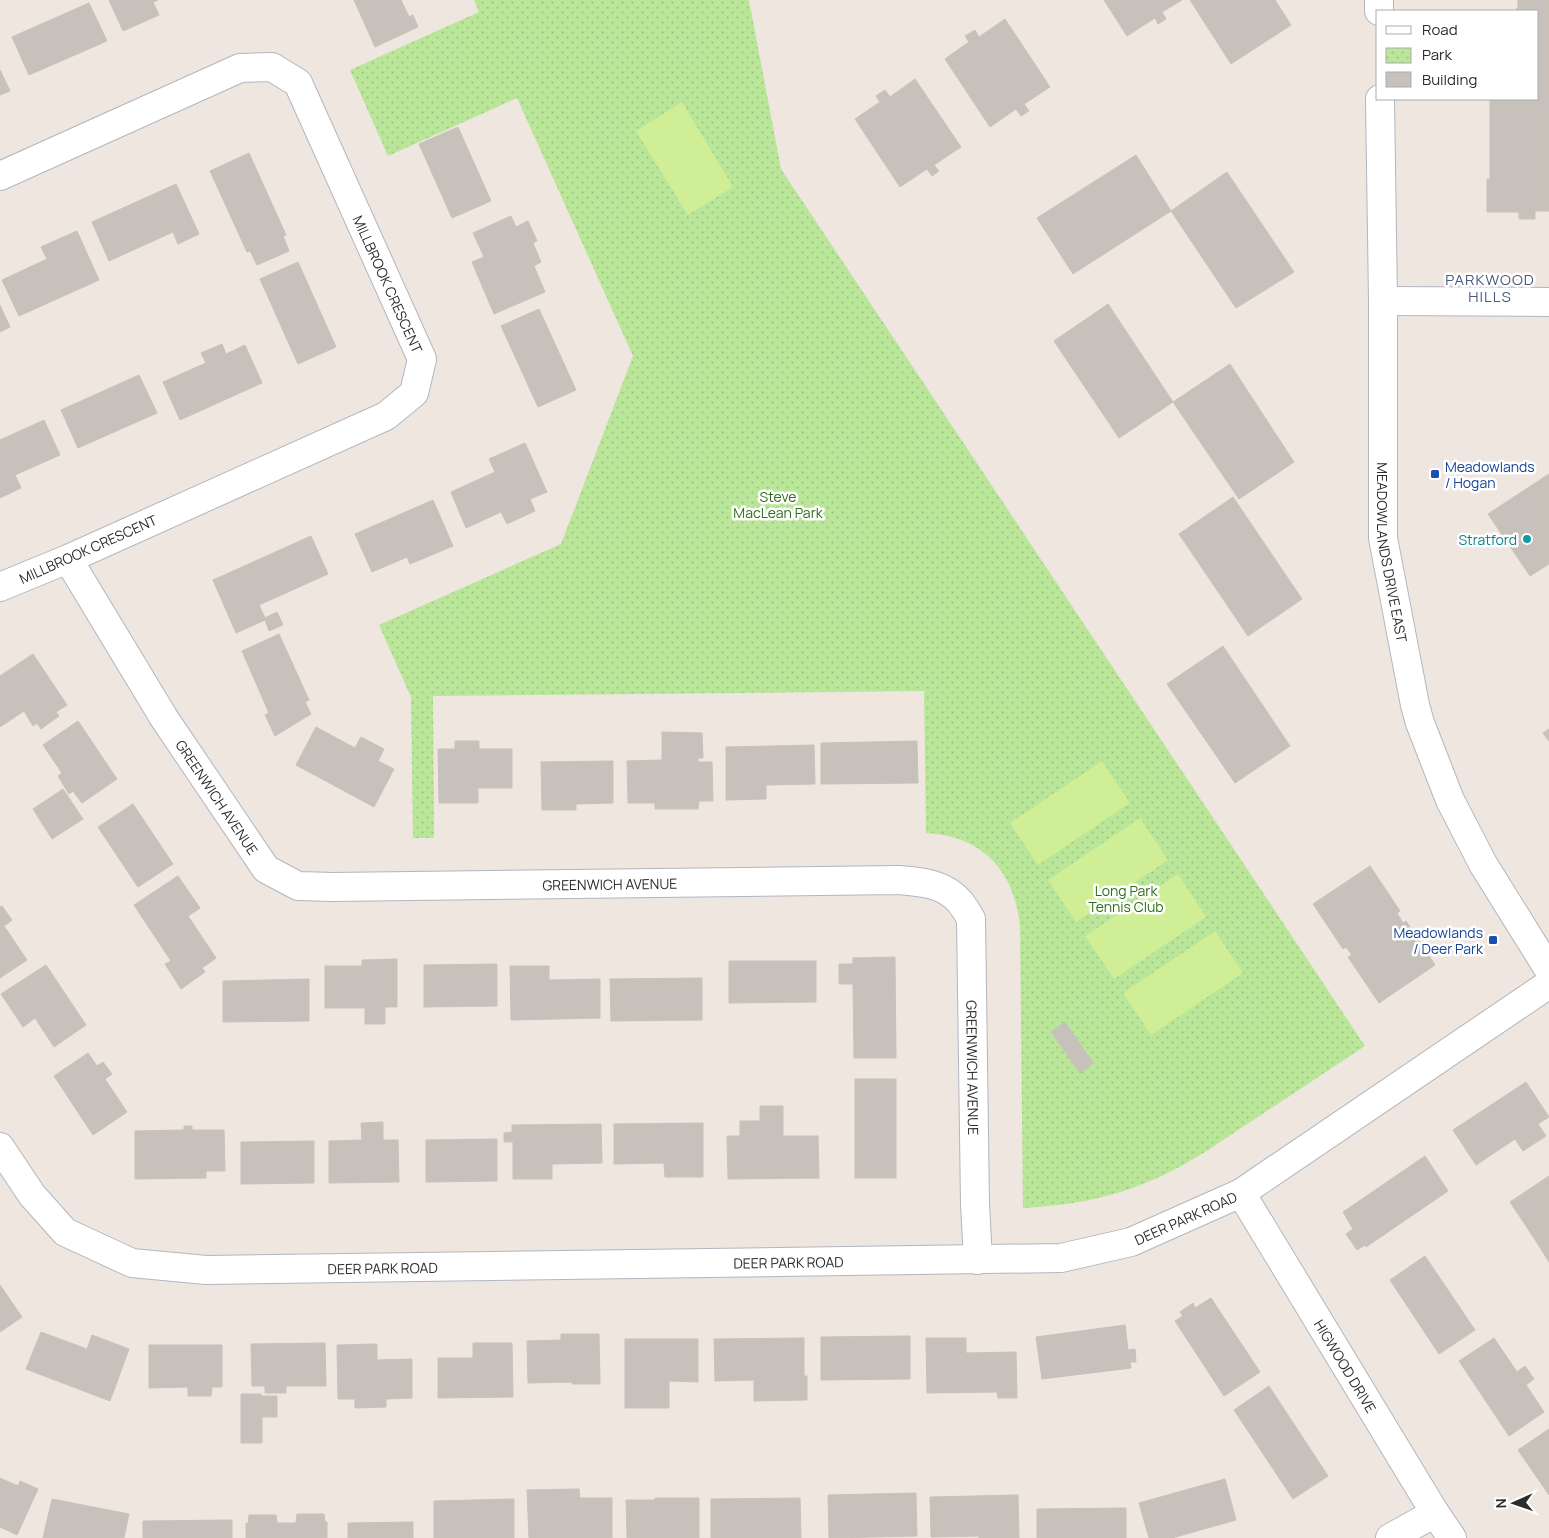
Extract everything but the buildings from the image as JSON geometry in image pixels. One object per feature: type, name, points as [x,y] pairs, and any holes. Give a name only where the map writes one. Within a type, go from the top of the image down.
[{"type":"street","name":"MILLBROOK CRESCENT","points":[[0,176],[240,68],[272,67],[298,83],[422,359],[414,393],[386,416],[68,559],[0,587]]},
{"type":"street","name":"MEADOWLANDS DRIVE EAST","points":[[1380,100],[1383,301],[1382,538],[1420,723],[1450,800],[1483,864],[1549,970]]},
{"type":"street","points":[[1383,301],[1549,302]]},
{"type":"street","name":"GREENWICH AVENUE","points":[[68,559],[164,718],[266,869],[298,886],[898,880],[923,882],[944,888],[960,902],[971,919],[975,1204],[978,1260]]},
{"type":"street","name":"DEER PARK ROAD","points":[[0,1147],[32,1195],[66,1232],[132,1262],[206,1270],[1061,1258],[1131,1242],[1241,1193],[1549,984]]},
{"type":"street","name":"HIGWOOD DRIVE","points":[[1241,1193],[1452,1538]]},
{"type":"street","points":[[1390,1538],[1435,1513]]},
{"type":"green space","name":"Steve MacLean Park","points":[[474,0],[749,0],[781,169],[1365,1046],[1205,1152],[1161,1176],[1118,1193],[1096,1199],[1023,1208],[1020,925],[1017,905],[1011,888],[992,859],[979,849],[963,841],[926,833],[924,691],[433,696],[434,838],[413,838],[411,697],[379,625],[561,544],[633,356],[517,98],[388,156],[350,70],[479,12]]},
{"type":"green space","points":[[682,102],[733,187],[688,215],[636,131]]},
{"type":"green space","points":[[1102,761],[1130,803],[1038,865],[1010,823]]},
{"type":"green space","points":[[1140,818],[1168,860],[1076,922],[1048,880]]},
{"type":"green space","points":[[1178,874],[1206,917],[1114,979],[1085,936]]},
{"type":"green space","points":[[1215,931],[1243,973],[1151,1035],[1123,993]]},
{"type":"place","name":"Meadowlands / Hogan","points":[[1435,474]]},
{"type":"place","name":"Stratford","points":[[1527,539]]},
{"type":"place","name":"Meadowlands / Deer Park","points":[[1493,940]]},
{"type":"district","name":"PARKWOOD HILLS","points":[[1490,288]]},
{"type":"park label","name":"Long Park Tennis Club","points":[[1126,898]]}]
